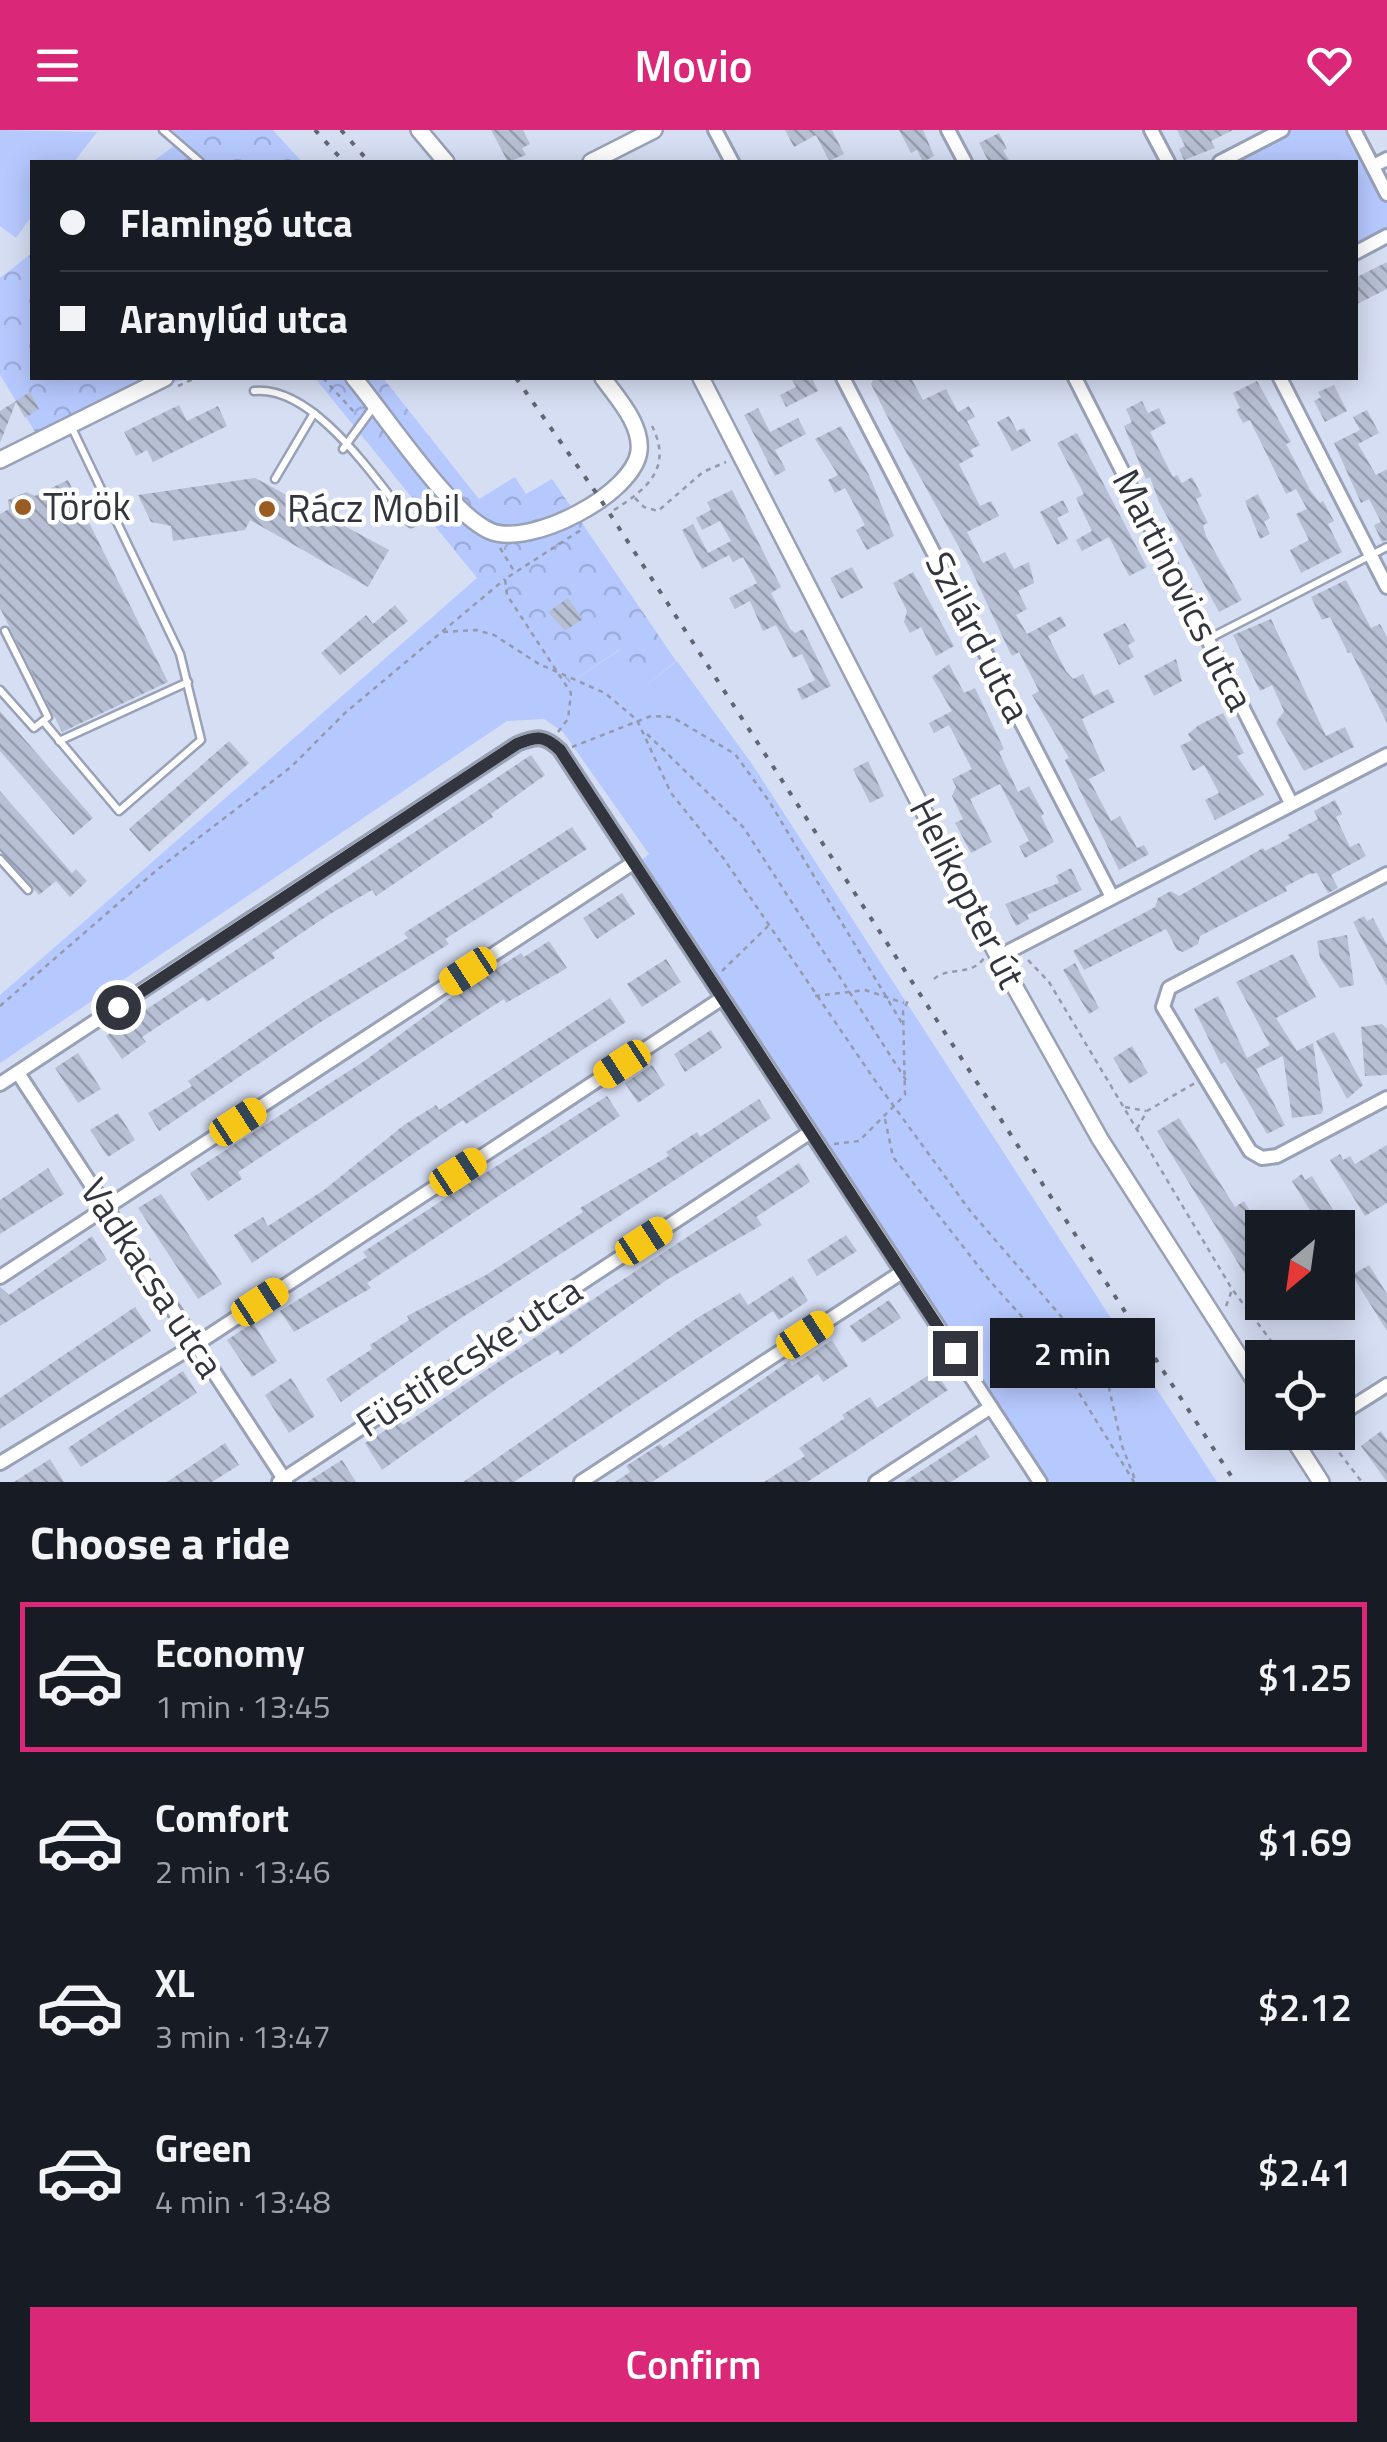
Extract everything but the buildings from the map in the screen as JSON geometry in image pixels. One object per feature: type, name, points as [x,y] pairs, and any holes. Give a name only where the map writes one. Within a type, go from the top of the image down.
[{"type":"street","points":[[419,130],[444,160]]},
{"type":"street","points":[[595,160],[654,130]]},
{"type":"street","points":[[715,130],[731,160]]},
{"type":"street","points":[[948,130],[964,160]]},
{"type":"street","points":[[1151,130],[1167,160]]},
{"type":"street","points":[[1224,160],[1282,130]]},
{"type":"street","points":[[1354,130],[1387,194]]},
{"type":"street","points":[[1373,166],[1387,159]]},
{"type":"street","points":[[1358,250],[1387,236]]},
{"type":"street","points":[[0,460],[161,380]]},
{"type":"street","points":[[356,380],[458,507],[498,534],[526,535],[548,529],[624,481],[637,461],[638,436],[604,380]]},
{"type":"street","name":"Helikopter út","points":[[702,380],[998,957],[1100,1139],[1245,1366]]},
{"type":"street","name":"Szilárd utca","points":[[844,380],[1112,897]]},
{"type":"street","name":"Martinovics utca","points":[[1076,380],[1290,803]]},
{"type":"street","points":[[1281,380],[1387,587]]},
{"type":"street","points":[[0,1084],[517,744],[536,736],[548,739],[562,754],[1040,1482]]},
{"type":"street","points":[[998,957],[1387,755]]},
{"type":"street","points":[[0,1277],[632,863]]},
{"type":"street","points":[[1387,874],[1168,988],[1164,1007],[1250,1152],[1262,1158],[1277,1156],[1387,1098]]},
{"type":"street","points":[[0,1463],[195,1345],[721,999]]},
{"type":"street","name":"Vadkacsa utca","points":[[18,1073],[283,1481]]},
{"type":"street","name":"Füstifecske utca","points":[[283,1481],[812,1139]]},
{"type":"street","points":[[580,1482],[902,1272]]},
{"type":"street","points":[[1355,1405],[1387,1385]]},
{"type":"street","points":[[876,1482],[990,1407]]},
{"type":"street","points":[[1300,1450],[1321,1482]]},
{"type":"lane","points":[[163,130],[198,160]]},
{"type":"lane","points":[[254,391],[280,392],[314,413],[410,524]]},
{"type":"lane","points":[[345,446],[376,404]]},
{"type":"lane","points":[[275,479],[314,413]]},
{"type":"lane","points":[[43,721],[118,812],[198,746],[201,736],[180,654],[71,425]]},
{"type":"lane","points":[[1209,638],[1387,546]]},
{"type":"lane","points":[[0,690],[34,728],[48,717],[5,632]]},
{"type":"lane","points":[[60,741],[188,682]]},
{"type":"lane","points":[[0,859],[28,890]]},
{"type":"path","points":[[634,497],[644,507],[658,511],[703,472],[734,459]]},
{"type":"path","points":[[609,512],[650,483]]},
{"type":"path","points":[[0,1006],[158,869],[291,767],[314,741],[505,579],[584,528]]},
{"type":"path","points":[[498,534],[498,545],[515,572]]},
{"type":"path","points":[[505,579],[507,595],[561,676],[572,702],[565,726],[548,739]]},
{"type":"path","points":[[443,632],[476,630],[494,635],[561,676],[605,693],[637,720],[744,828],[906,1080]]},
{"type":"path","points":[[562,754],[637,720],[672,718],[735,754],[860,949],[903,1025]]},
{"type":"path","points":[[646,733],[671,793],[708,836],[816,996],[971,1212],[1104,1366],[1122,1446],[1135,1482]]},
{"type":"path","points":[[711,984],[768,926]]},
{"type":"path","points":[[934,980],[941,974],[978,967],[986,954],[983,946]]},
{"type":"path","points":[[1016,948],[1049,982],[1232,1289],[1270,1340]]},
{"type":"path","points":[[812,1139],[858,1141],[896,1107],[904,1095],[906,1080],[903,1025],[907,1001],[881,992],[847,990],[816,996]]},
{"type":"path","points":[[1137,1132],[1147,1111],[1205,1077]]},
{"type":"path","points":[[1122,1106],[1147,1111]]},
{"type":"path","points":[[885,1119],[893,1157],[990,1282],[1055,1354],[1135,1482]]},
{"type":"path","points":[[1214,1318],[1228,1304],[1232,1289]]},
{"type":"path","points":[[1336,1450],[1362,1482]]},
{"type":"green space","points":[[0,130],[97,132],[76,160],[30,160],[30,219],[16,238],[0,226]]},
{"type":"green space","points":[[172,130],[273,130],[300,160],[155,160],[182,140]]},
{"type":"green space","points":[[1282,130],[1354,130],[1387,194],[1387,236],[1358,251],[1358,160],[1224,160]]},
{"type":"green space","points":[[30,255],[30,380],[182,380],[160,386],[45,448],[0,375],[0,278]]},
{"type":"green space","points":[[317,380],[385,380],[479,499],[515,477],[526,494],[552,479],[676,661],[649,683],[619,650],[569,683],[502,587],[477,578]]},
{"type":"green space","points":[[477,578],[502,587],[569,683],[620,650],[649,683],[677,661],[752,764],[1217,1482],[1050,1482],[640,862],[649,854],[563,732],[544,719],[507,721],[0,1063],[0,995]]},
{"type":"railway","points":[[315,130],[342,160]]},
{"type":"railway","points":[[341,130],[367,160]]},
{"type":"railway","points":[[517,380],[599,497],[1235,1482]]},
{"type":"place","name":"Török","points":[[23,507]]},
{"type":"place","name":"Rácz Mobil","points":[[267,509]]},
{"type":"route","points":[[118,1007],[517,744],[536,736],[548,739],[560,750],[955,1353]]}]
